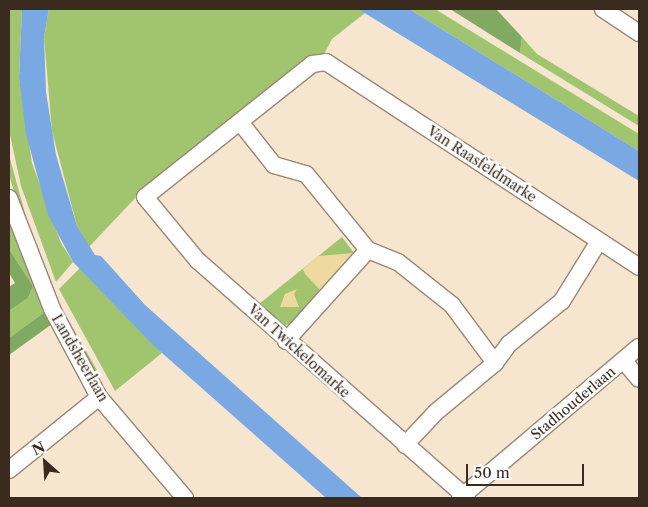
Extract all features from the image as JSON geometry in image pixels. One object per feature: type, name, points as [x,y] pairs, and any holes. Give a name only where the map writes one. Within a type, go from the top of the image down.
[{"type":"street","points":[[603,9],[639,33]]},
{"type":"street","name":"Van Raasfeldmarke","points":[[240,122],[312,64],[326,62],[639,267]]},
{"type":"street","points":[[240,122],[274,165],[306,174],[368,250],[398,262],[452,306],[495,363]]},
{"type":"street","name":"Van Twickelomarke","points":[[240,122],[145,196],[198,261],[464,497]]},
{"type":"street","name":"Landsheerlaan","points":[[9,198],[52,310],[99,397],[185,498]]},
{"type":"street","points":[[405,445],[436,412],[495,363],[509,344],[562,301],[598,241]]},
{"type":"street","points":[[286,341],[368,250]]},
{"type":"street","name":"Stadhouderlaan","points":[[464,497],[639,347]]},
{"type":"street","points":[[624,361],[639,379]]},
{"type":"street","points":[[9,470],[99,397]]},
{"type":"green space","points":[[9,9],[22,9],[19,78],[32,163],[61,243],[73,262],[56,282],[21,186],[9,130]]},
{"type":"green space","points":[[49,9],[358,9],[365,13],[332,39],[322,58],[139,194],[89,247],[77,226],[52,131],[44,37]]},
{"type":"green space","points":[[409,9],[435,9],[639,134],[639,151]]},
{"type":"green space","points":[[450,9],[496,9],[522,37],[520,53]]},
{"type":"green space","points":[[522,37],[537,54],[639,116],[639,126],[520,53]]},
{"type":"green space","points":[[9,155],[29,228],[51,282],[21,217],[9,174]]},
{"type":"green space","points":[[9,219],[46,311],[9,338],[9,311],[28,298],[33,286],[9,249]]},
{"type":"green space","points":[[342,237],[354,253],[353,260],[291,324],[285,325],[259,304]]},
{"type":"green space","points":[[9,249],[33,286],[28,298],[9,311],[9,287],[15,283],[9,273]]},
{"type":"green space","points":[[80,268],[162,353],[115,391],[59,289]]},
{"type":"green space","points":[[46,311],[52,324],[9,355],[9,338]]},
{"type":"green space","points":[[63,311],[101,377],[96,378]]},
{"type":"sand","points":[[354,253],[321,291],[305,274],[303,269],[318,256]]},
{"type":"sand","points":[[297,289],[294,294],[299,307],[280,307],[285,294]]},
{"type":"water","points":[[22,9],[49,9],[44,37],[46,92],[56,155],[77,226],[95,255],[101,256],[145,305],[362,498],[326,498],[153,345],[73,262],[48,215],[26,134],[19,78]]},
{"type":"water","points":[[358,9],[409,9],[639,151],[639,181]]}]
